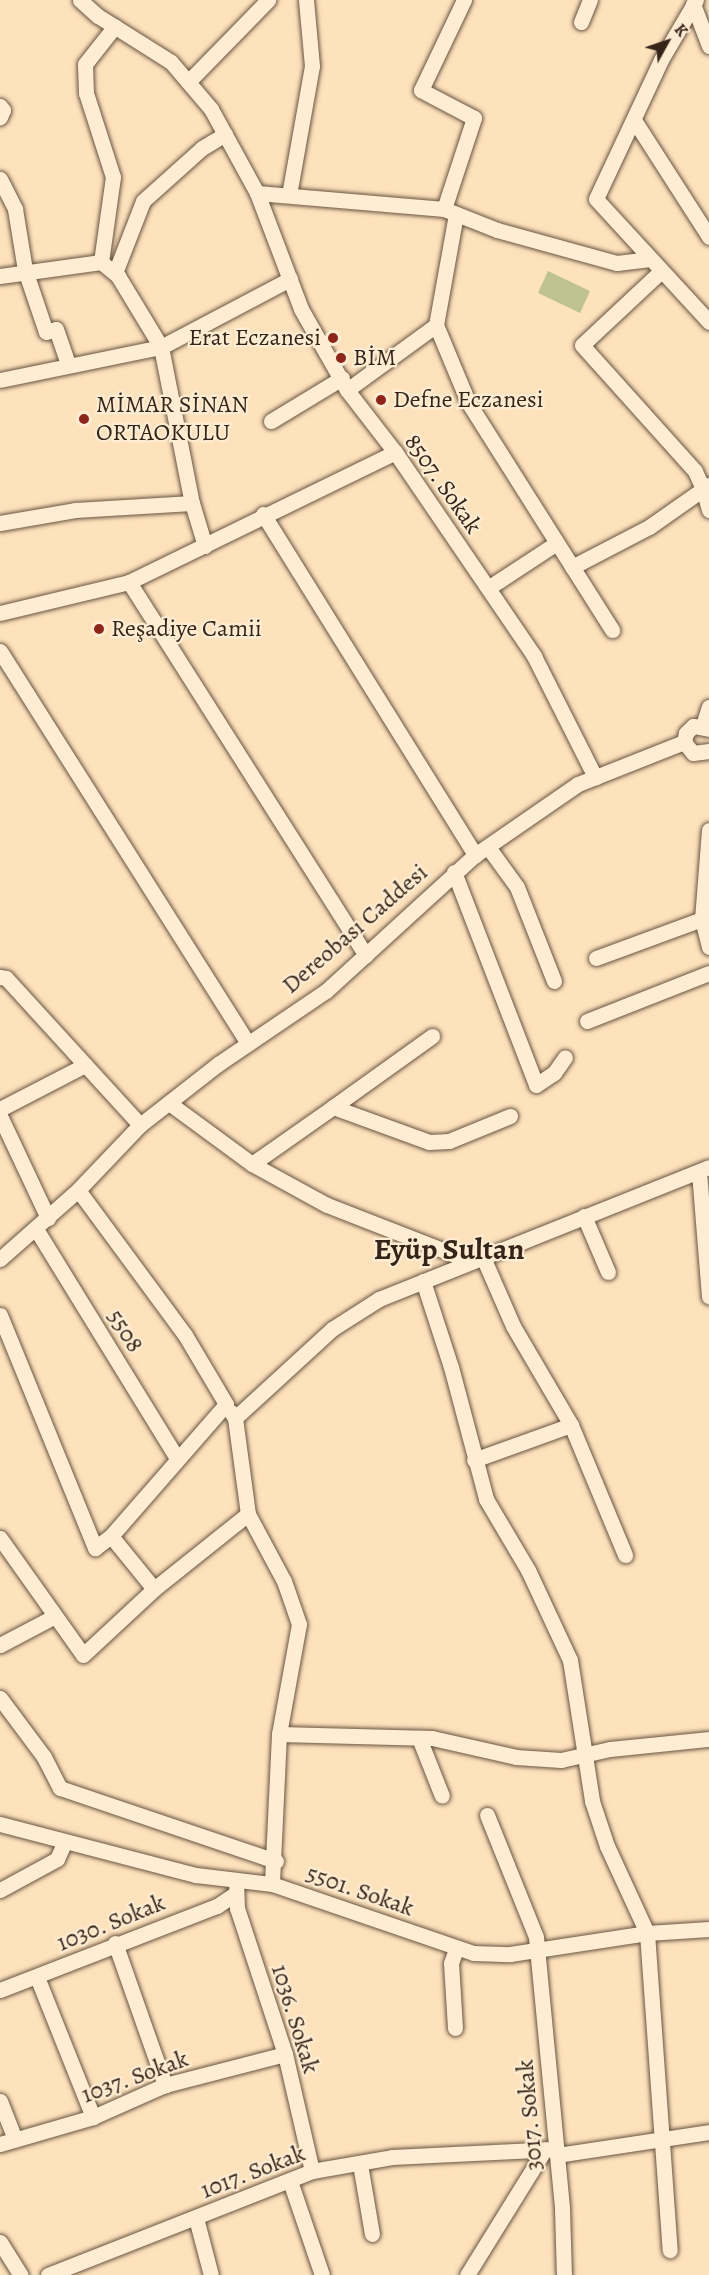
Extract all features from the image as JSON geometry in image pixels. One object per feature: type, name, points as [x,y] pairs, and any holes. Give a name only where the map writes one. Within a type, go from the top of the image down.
[{"type":"street","name":"8507. Sokak","points":[[80,0],[171,62],[211,110],[257,193],[302,309],[344,384],[395,452],[534,656],[595,777]]},
{"type":"street","points":[[289,195],[312,66],[306,0]]},
{"type":"street","points":[[464,0],[421,90],[474,118],[450,212],[436,325],[468,402],[555,544],[612,630]]},
{"type":"street","points":[[580,22],[590,0]]},
{"type":"street","points":[[695,2],[709,46]]},
{"type":"street","points":[[695,2],[661,60],[596,199],[709,322]]},
{"type":"street","points":[[188,82],[258,4]]},
{"type":"street","points":[[101,262],[113,177],[86,93],[85,64],[115,26]]},
{"type":"street","points":[[0,106],[3,110],[0,117]]},
{"type":"street","points":[[634,120],[706,220],[709,237]]},
{"type":"street","points":[[115,273],[143,201],[202,148],[225,134]]},
{"type":"street","points":[[0,179],[15,209],[25,270],[46,332],[56,329],[68,364]]},
{"type":"street","points":[[257,193],[450,212],[497,230],[617,263],[650,259]]},
{"type":"street","points":[[0,276],[25,270],[101,262],[115,273],[143,311],[161,347],[192,503],[204,546]]},
{"type":"street","points":[[661,271],[582,345],[695,471],[706,487],[709,510]]},
{"type":"street","points":[[0,380],[68,364],[161,347],[290,279]]},
{"type":"street","points":[[271,421],[344,384],[436,325]]},
{"type":"street","points":[[0,613],[129,582],[204,546],[263,514],[395,452]]},
{"type":"street","points":[[572,567],[649,527],[706,487]]},
{"type":"street","points":[[0,523],[75,510],[192,503]]},
{"type":"street","points":[[263,514],[481,851],[517,886],[554,981]]},
{"type":"street","points":[[488,588],[555,544]]},
{"type":"street","points":[[129,582],[366,955]]},
{"type":"street","points":[[0,651],[248,1043]]},
{"type":"street","points":[[709,707],[706,727],[689,729],[684,742],[693,753],[709,751]]},
{"type":"street","name":"Dereobası Caddesi","points":[[0,1260],[78,1190],[140,1125],[248,1043],[326,991],[454,872],[481,851],[556,798],[595,777],[684,742]]},
{"type":"street","points":[[709,830],[702,919],[709,947]]},
{"type":"street","points":[[454,872],[536,1085],[554,1073],[565,1057]]},
{"type":"street","points":[[596,958],[702,919]]},
{"type":"street","points":[[587,1021],[709,973]]},
{"type":"street","points":[[0,977],[6,978],[140,1125]]},
{"type":"street","points":[[252,1164],[432,1036]]},
{"type":"street","points":[[0,1109],[85,1065]]},
{"type":"street","points":[[169,1103],[252,1164],[327,1205],[455,1254],[482,1255]]},
{"type":"street","points":[[333,1107],[429,1142],[449,1141],[510,1116]]},
{"type":"street","points":[[0,1116],[48,1218]]},
{"type":"street","points":[[236,1418],[332,1329],[379,1299],[482,1255],[704,1169],[709,1297]]},
{"type":"street","points":[[78,1190],[185,1335],[236,1418],[248,1514],[284,1581],[299,1624],[279,1734],[274,1798],[276,1861],[272,1884]]},
{"type":"street","points":[[584,1216],[608,1272]]},
{"type":"street","name":"5508","points":[[36,1229],[176,1457]]},
{"type":"street","points":[[482,1255],[513,1326],[571,1425],[625,1555]]},
{"type":"street","points":[[423,1281],[451,1367],[486,1499],[528,1570],[570,1660],[583,1755],[592,1801],[607,1846],[647,1933],[664,2137],[670,2250]]},
{"type":"street","points":[[0,1315],[95,1548],[111,1536],[176,1457],[226,1404]]},
{"type":"street","points":[[474,1460],[571,1425]]},
{"type":"street","points":[[0,1538],[83,1655],[154,1589],[248,1514]]},
{"type":"street","points":[[111,1536],[154,1589]]},
{"type":"street","points":[[0,1645],[55,1616]]},
{"type":"street","points":[[0,1698],[44,1757],[60,1788],[276,1861]]},
{"type":"street","points":[[279,1734],[419,1738],[516,1757],[561,1760],[583,1755],[709,1739]]},
{"type":"street","points":[[419,1738],[442,1796]]},
{"type":"street","name":"3017. Sokak","points":[[487,1815],[537,1950],[564,2275]]},
{"type":"street","name":"5501. Sokak","points":[[0,1824],[63,1843],[236,1887],[272,1884],[456,1949],[490,1954],[537,1950],[647,1933],[709,1929]]},
{"type":"street","points":[[0,1890],[57,1859],[63,1843]]},
{"type":"street","name":"1030. Sokak","points":[[0,1990],[37,1977],[115,1943],[217,1906],[236,1887]]},
{"type":"street","name":"1036. Sokak","points":[[236,1887],[264,1998],[285,2054],[312,2171]]},
{"type":"street","points":[[115,1943],[165,2085]]},
{"type":"street","points":[[454,2028],[451,1963],[456,1949]]},
{"type":"street","points":[[37,1977],[93,2117]]},
{"type":"street","name":"1037. Sokak","points":[[0,2144],[93,2117],[165,2085],[285,2054]]},
{"type":"street","points":[[0,2101],[15,2139]]},
{"type":"street","name":"1017. Sokak","points":[[48,2275],[312,2171],[456,2152],[553,2151],[709,2132]]},
{"type":"street","points":[[467,2275],[553,2151]]},
{"type":"street","points":[[360,2164],[372,2234]]},
{"type":"street","points":[[290,2181],[322,2275]]},
{"type":"street","points":[[196,2218],[211,2275]]},
{"type":"street","points":[[0,2242],[21,2275]]},
{"type":"green space","points":[[548,271],[590,291],[580,313],[538,293]]},
{"type":"place","name":"Erat Eczanesi","points":[[333,338]]},
{"type":"place","name":"BİM","points":[[341,358]]},
{"type":"place","name":"Defne Eczanesi","points":[[381,400]]},
{"type":"place","name":"MİMAR SİNAN ORTAOKULU","points":[[84,419]]},
{"type":"place","name":"Reşadiye Camii","points":[[99,629]]},
{"type":"district","name":"Eyüp Sultan","points":[[449,1249]]}]
